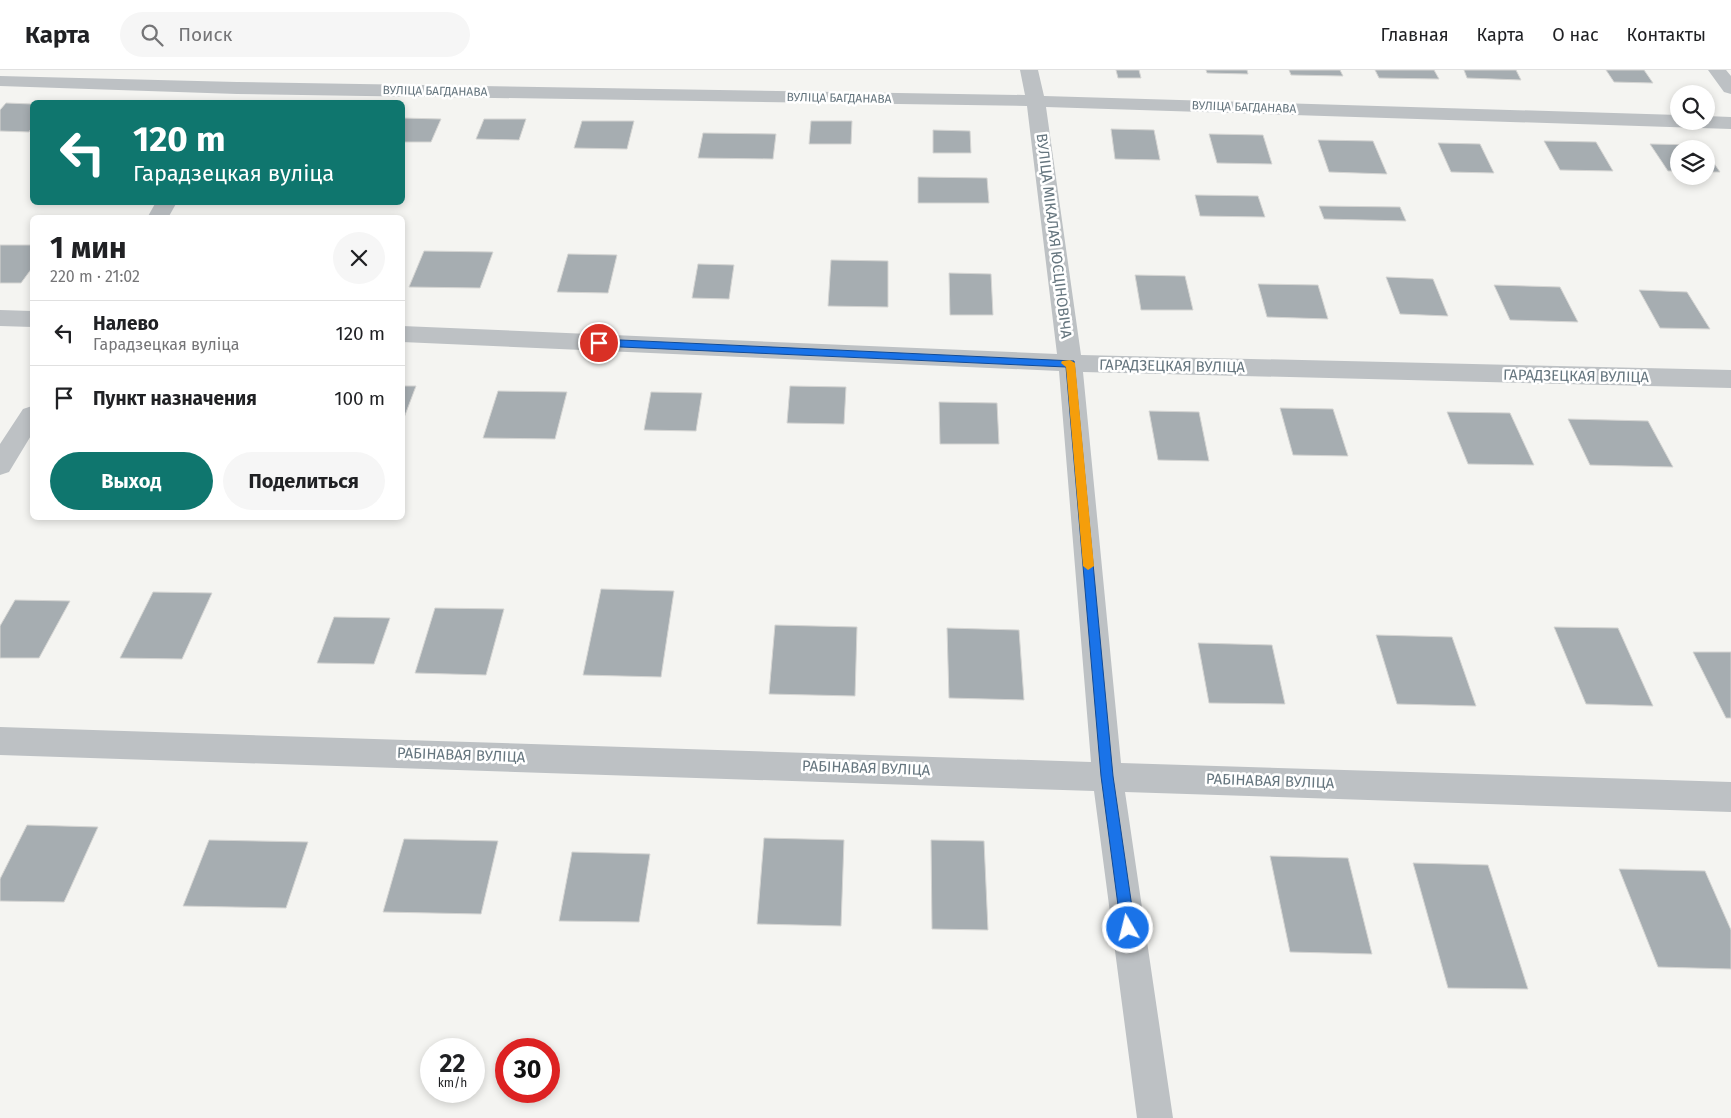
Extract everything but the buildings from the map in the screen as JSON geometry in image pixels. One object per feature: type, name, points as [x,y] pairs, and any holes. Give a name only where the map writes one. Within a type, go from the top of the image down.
[{"type":"street","points":[[232,96],[247,70]]},
{"type":"street","name":"ВУЛІЦА МІКАЛАЯ ЮСЦІНОВІЧА","points":[[1028,70],[1036,101],[1070,363],[1107,776],[1154,1118]]},
{"type":"street","points":[[1717,70],[1731,88]]},
{"type":"street","name":"ВУЛІЦА БАГДАНАВА","points":[[0,81],[232,96],[1036,101],[1670,121]]},
{"type":"street","name":"ВУЛІЦА БАГДАНАВА","points":[[1715,122],[1731,123]]},
{"type":"street","points":[[0,318],[30,319]]},
{"type":"street","name":"ГАРАДЗЕЦКАЯ ВУЛІЦА","points":[[405,334],[1070,363],[1731,379]]},
{"type":"street","points":[[0,465],[30,418]]},
{"type":"street","name":"РАБІНАВАЯ ВУЛІЦА","points":[[0,741],[1731,797]]},
{"type":"slow traffic","points":[[1066,363],[1070,363],[1088,566]]},
{"type":"route","points":[[599,343],[1070,363],[1107,776],[1128,928]]}]
